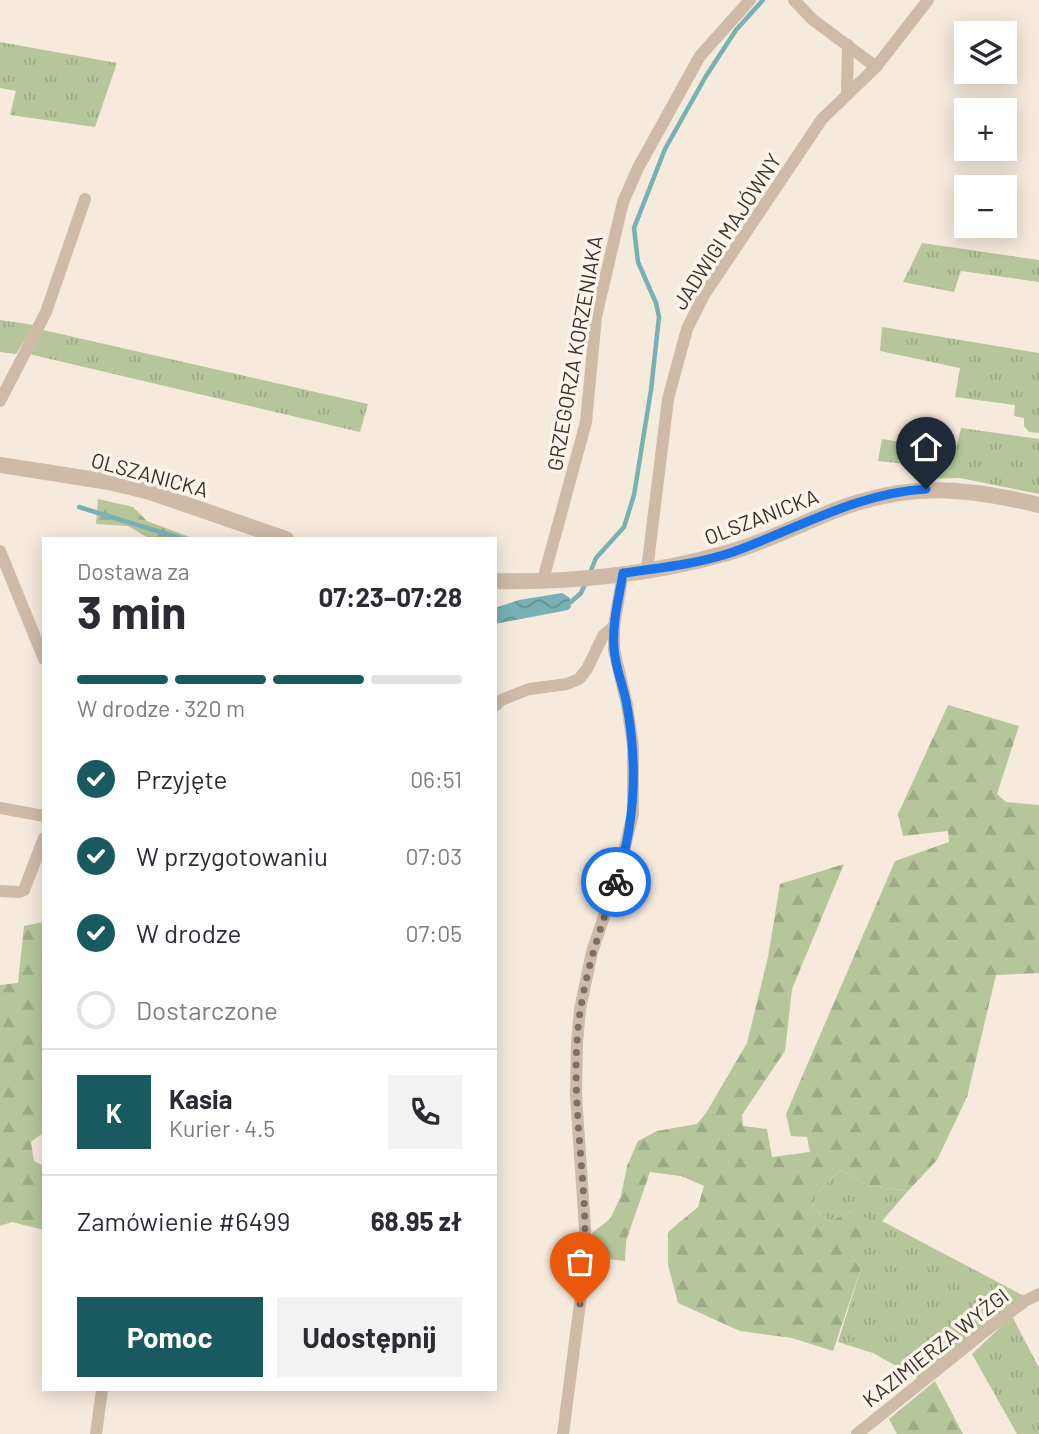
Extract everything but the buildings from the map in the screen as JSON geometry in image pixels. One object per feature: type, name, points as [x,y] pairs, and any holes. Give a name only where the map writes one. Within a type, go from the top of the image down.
[{"type":"street","name":"GRZEGORZA KORZENIAKA","points":[[544,580],[586,422],[596,317],[623,202],[638,168],[700,56],[750,0]]},
{"type":"street","points":[[794,0],[811,19],[876,67]]},
{"type":"street","name":"JADWIGI MAJÓWNY","points":[[647,569],[668,399],[687,328],[704,295],[822,119],[876,67],[928,0]]},
{"type":"street","points":[[847,95],[848,46]]},
{"type":"street","points":[[0,401],[46,312],[85,199]]},
{"type":"street","name":"OLSZANICKA","points":[[0,465],[109,482],[150,492],[280,537]]},
{"type":"street","name":"OLSZANICKA","points":[[497,581],[601,576],[706,559],[732,552],[838,509],[888,494],[941,489],[973,492],[1039,505]]},
{"type":"street","points":[[0,551],[42,654]]},
{"type":"street","points":[[564,1434],[583,1279],[585,1229],[576,1095],[580,1009],[592,952],[618,876],[633,814],[633,746],[614,650],[614,626],[623,573]]},
{"type":"street","points":[[497,704],[529,689],[574,682],[587,669],[603,636],[614,626]]},
{"type":"street","points":[[0,808],[42,816]]},
{"type":"street","points":[[0,891],[24,890],[42,843]]},
{"type":"street","name":"KAZIMIERZA WYŻGI","points":[[857,1434],[984,1332],[1025,1301],[1039,1294]]},
{"type":"street","points":[[96,1434],[102,1391]]},
{"type":"green space","points":[[0,42],[117,63],[95,127],[10,115],[16,91],[0,88]]},
{"type":"green space","points":[[922,243],[1039,260],[1039,282],[961,271],[954,292],[903,282]]},
{"type":"green space","points":[[0,320],[34,325],[16,354],[0,352]]},
{"type":"green space","points":[[882,327],[1039,353],[1039,433],[1029,432],[1024,426],[1024,418],[1014,416],[1015,405],[955,397],[960,368],[880,351]]},
{"type":"green space","points":[[43,330],[368,404],[360,432],[29,354]]},
{"type":"green space","points":[[961,428],[1039,439],[1039,494],[960,478],[914,479],[916,465],[878,461],[882,439],[955,451]]},
{"type":"green space","points":[[98,499],[133,507],[147,521],[190,537],[147,537],[128,526],[96,524]]},
{"type":"green space","points":[[948,705],[1019,726],[997,794],[1006,802],[1039,805],[1039,973],[996,975],[967,1097],[937,1160],[908,1191],[869,1186],[840,1170],[816,1194],[813,1208],[830,1221],[852,1211],[873,1221],[851,1256],[861,1268],[833,1351],[792,1338],[740,1331],[678,1303],[668,1265],[668,1232],[698,1207],[704,1186],[681,1176],[650,1172],[626,1241],[625,1261],[591,1257],[592,1233],[610,1219],[621,1196],[627,1166],[638,1141],[657,1131],[697,1124],[747,1043],[768,957],[780,884],[844,864],[792,989],[785,1051],[742,1115],[743,1126],[767,1129],[772,1157],[810,1152],[807,1137],[791,1136],[786,1114],[895,861],[949,842],[948,831],[903,836],[898,814]]},
{"type":"green space","points":[[42,922],[42,1134],[31,1142],[34,1161],[42,1165],[42,1230],[12,1222],[0,1226],[0,985],[18,983],[24,926]]},
{"type":"green space","points":[[840,1170],[869,1186],[908,1191],[882,1221],[1024,1296],[918,1378],[873,1353],[838,1342],[861,1268],[851,1256],[852,1211],[830,1221],[813,1208],[816,1194]]},
{"type":"green space","points":[[1012,1316],[1039,1368],[1039,1434],[1017,1434],[972,1354]]},
{"type":"green space","points":[[935,1381],[963,1434],[897,1434],[889,1419]]},
{"type":"water","points":[[562,593],[570,598],[571,607],[568,610],[497,624],[497,607],[519,600]]},
{"type":"waterway","points":[[590,573],[596,558],[624,527],[634,495],[651,390],[659,317],[656,303],[638,262],[634,228],[665,149],[706,76],[736,30],[763,0]]},
{"type":"waterway","points":[[79,507],[176,537]]},
{"type":"waterway","points":[[571,602],[581,593],[585,584]]},
{"type":"way so far","points":[[580,1304],[585,1229],[576,1095],[577,1043],[580,1009],[592,952],[616,882]]},
{"type":"route","points":[[616,882],[633,814],[633,746],[614,650],[614,626],[623,573],[732,552],[838,509],[888,494],[926,489]]}]
